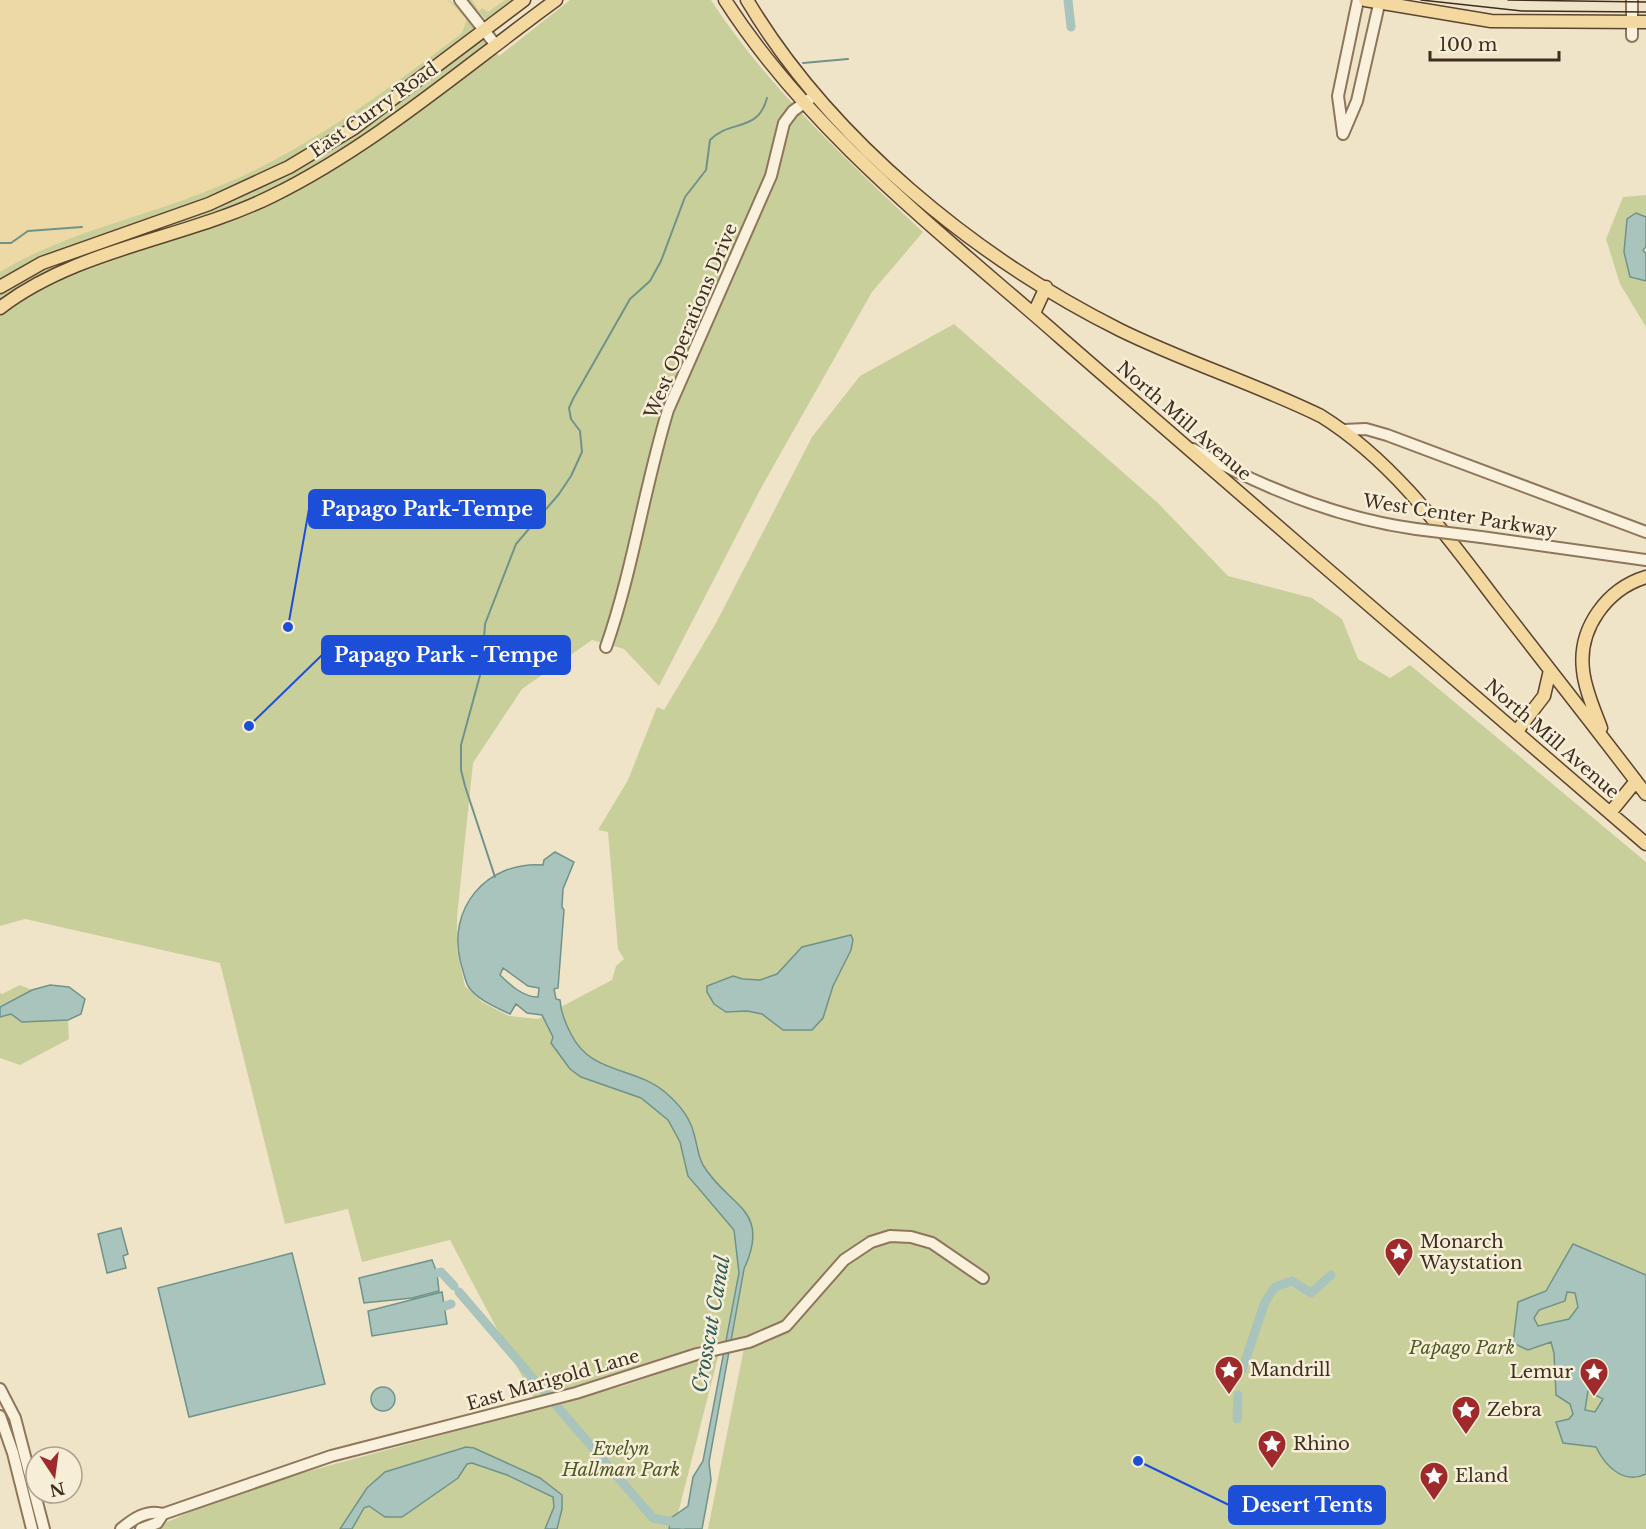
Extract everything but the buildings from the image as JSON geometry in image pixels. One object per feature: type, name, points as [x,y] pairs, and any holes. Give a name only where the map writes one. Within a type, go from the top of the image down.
[{"type":"main road","name":"East Curry Road","points":[[0,286],[42,263],[209,204],[289,167],[354,128],[524,0]]},
{"type":"main road","name":"East Curry Road","points":[[0,308],[22,293],[75,268],[204,225],[272,196],[362,144],[556,0]]},
{"type":"main road","name":"North Mill Avenue","points":[[725,0],[751,38],[849,149],[1178,440],[1646,844]]},
{"type":"main road","name":"North Mill Avenue","points":[[747,0],[765,30],[816,93],[868,148],[965,234],[1046,287],[1120,329],[1296,404],[1342,430],[1375,457],[1435,520],[1646,794]]},
{"type":"main road","points":[[1365,0],[1491,21],[1646,22]]},
{"type":"main road","points":[[1034,313],[1046,287]]},
{"type":"main road","points":[[1606,740],[1585,681],[1582,661],[1584,642],[1592,622],[1607,601],[1627,585],[1646,577]]},
{"type":"main road","points":[[1517,731],[1544,696],[1550,670]]},
{"type":"main road","points":[[1610,813],[1636,781]]},
{"type":"street","points":[[460,0],[495,44]]},
{"type":"street","points":[[1358,0],[1338,96],[1343,134],[1357,101],[1380,1]]},
{"type":"street","points":[[1632,0],[1632,36]]},
{"type":"street","name":"West Operations Drive","points":[[606,647],[622,595],[668,410],[771,176],[784,123],[793,111],[816,93]]},
{"type":"street","name":"West Center Parkway","points":[[1342,430],[1365,429],[1387,435],[1646,532]]},
{"type":"street","name":"West Center Parkway","points":[[1178,440],[1242,475],[1296,499],[1357,518],[1416,529],[1646,560]]},
{"type":"street","name":"East Marigold Lane","points":[[141,1529],[157,1523],[163,1514],[331,1456],[576,1394],[697,1354],[749,1342],[786,1326],[844,1260],[871,1242],[890,1236],[911,1237],[932,1243],[983,1278]]},
{"type":"street","points":[[0,1389],[15,1418],[45,1529]]},
{"type":"street","points":[[0,1416],[32,1529]]},
{"type":"street","name":"East Marigold Lane","points":[[121,1529],[133,1519],[154,1511],[163,1514]]},
{"type":"green space","name":"Papago Park","points":[[0,0],[450,0],[499,56],[570,0],[711,0],[757,63],[783,93],[923,232],[872,292],[761,488],[659,686],[624,649],[592,640],[522,689],[473,763],[457,917],[457,951],[465,986],[482,1002],[509,1016],[538,1019],[612,980],[616,966],[624,959],[618,949],[608,832],[598,830],[628,780],[657,707],[664,710],[716,623],[812,437],[860,376],[954,324],[1158,503],[1228,576],[1312,598],[1342,619],[1358,659],[1390,678],[1410,665],[1646,862],[1646,1529],[708,1529],[746,1338],[712,1342],[534,1399],[450,1240],[362,1262],[348,1209],[285,1224],[220,963],[25,919],[0,926]]},
{"type":"green space","points":[[468,0],[511,0],[487,21]]},
{"type":"green space","points":[[1646,195],[1646,217],[1636,213],[1627,219],[1630,277],[1646,281],[1646,327],[1620,284],[1606,239],[1623,197]]},
{"type":"green space","points":[[20,985],[32,990],[0,1007],[0,993]]},
{"type":"green space","points":[[11,1014],[68,1020],[69,1039],[20,1065],[0,1058],[0,1017]]},
{"type":"green space","name":"Evelyn Hallman Park","points":[[719,1353],[674,1529],[151,1529],[220,1499],[309,1471],[623,1386]]},
{"type":"sand","points":[[0,0],[448,0],[467,19],[462,33],[403,77],[342,120],[279,157],[212,189],[51,246],[0,272]]},
{"type":"sand","points":[[472,0],[505,0],[488,12],[482,8],[479,11]]},
{"type":"water","points":[[1636,213],[1646,217],[1646,247],[1643,250],[1646,254],[1646,281],[1630,277],[1624,252],[1627,219]]},
{"type":"water","points":[[555,852],[574,862],[563,889],[562,907],[564,910],[558,988],[554,989],[571,1034],[590,1057],[654,1084],[675,1102],[690,1122],[703,1165],[750,1220],[753,1233],[751,1249],[744,1269],[709,1462],[711,1480],[702,1529],[669,1529],[671,1518],[688,1506],[693,1477],[703,1461],[739,1273],[734,1230],[688,1176],[680,1142],[668,1120],[641,1098],[581,1077],[570,1069],[551,1043],[553,1037],[542,1015],[527,1013],[516,1004],[510,1014],[493,1006],[468,986],[461,964],[458,944],[459,925],[465,907],[475,892],[488,880],[504,871],[522,866],[543,865],[544,860]],"holes":[[[503,968],[528,986],[539,988],[538,997],[522,993],[512,986],[500,975]]]},
{"type":"water","points":[[851,935],[853,940],[851,950],[833,986],[823,1018],[812,1030],[783,1030],[762,1014],[747,1011],[726,1012],[714,1004],[707,992],[707,986],[733,976],[760,980],[777,974],[802,947]]},
{"type":"water","points":[[50,985],[69,987],[85,999],[81,1014],[68,1020],[22,1022],[11,1014],[0,1017],[0,1007],[32,990]]},
{"type":"water","points":[[121,1228],[128,1254],[123,1256],[126,1268],[107,1273],[98,1234]]},
{"type":"water","points":[[1573,1244],[1646,1275],[1646,1474],[1638,1477],[1623,1475],[1610,1467],[1596,1447],[1563,1443],[1556,1422],[1569,1419],[1573,1414],[1570,1404],[1556,1395],[1554,1353],[1551,1342],[1528,1350],[1513,1343],[1518,1302],[1546,1291]],"holes":[[[1567,1292],[1575,1293],[1578,1307],[1569,1319],[1538,1326],[1534,1318],[1539,1310],[1565,1301]],[[1593,1389],[1597,1396],[1603,1399],[1595,1412],[1585,1410],[1588,1391]]]},
{"type":"water","points":[[292,1253],[325,1384],[189,1417],[158,1288]]},
{"type":"water","points":[[432,1260],[437,1273],[439,1291],[412,1298],[364,1303],[359,1278]]},
{"type":"water","points":[[442,1292],[447,1324],[372,1336],[368,1311]]},
{"type":"water","points":[[383,1387],[391,1391],[395,1399],[391,1407],[383,1411],[375,1407],[371,1399],[375,1391]]},
{"type":"water","points":[[466,1447],[474,1448],[540,1478],[562,1495],[562,1509],[557,1529],[545,1529],[554,1507],[553,1497],[507,1475],[472,1463],[467,1464],[458,1478],[402,1517],[385,1517],[369,1506],[364,1508],[352,1529],[340,1529],[367,1488],[385,1472]]},
{"type":"waterway","points":[[1068,0],[1071,27]]},
{"type":"waterway","points":[[803,63],[848,59]]},
{"type":"waterway","points":[[495,877],[461,770],[461,745],[482,668],[485,624],[516,544],[559,494],[571,476],[582,452],[580,431],[571,419],[569,408],[630,299],[650,281],[661,261],[685,197],[706,170],[710,140],[757,116],[763,109],[767,98]]},
{"type":"waterway","points":[[0,243],[11,243],[28,231],[82,227]]},
{"type":"waterway","points":[[437,1273],[441,1272],[454,1286]]},
{"type":"waterway","points":[[1242,1370],[1265,1302],[1275,1287],[1292,1281],[1311,1293],[1331,1275]]},
{"type":"waterway","points":[[459,1292],[653,1518],[683,1524]]},
{"type":"waterway","points":[[445,1306],[451,1304]]},
{"type":"waterway","points":[[1237,1419],[1238,1395]]},
{"type":"tram line","points":[[1421,0],[1522,11],[1646,12]]},
{"type":"tram line","points":[[1508,0],[1646,2]]},
{"type":"place","name":"Papago Park-Tempe","points":[[288,627]]},
{"type":"place","name":"Papago Park - Tempe","points":[[249,726]]},
{"type":"place","name":"Monarch Waystation","points":[[1399,1278]]},
{"type":"place","name":"Mandrill","points":[[1229,1396]]},
{"type":"place","name":"Lemur","points":[[1594,1398]]},
{"type":"place","name":"Zebra","points":[[1466,1436]]},
{"type":"place","name":"Desert Tents","points":[[1138,1461]]},
{"type":"place","name":"Rhino","points":[[1272,1470]]},
{"type":"place","name":"Eland","points":[[1434,1502]]},
{"type":"water label","name":"Crosscut Canal","points":[[711,1324]]}]
